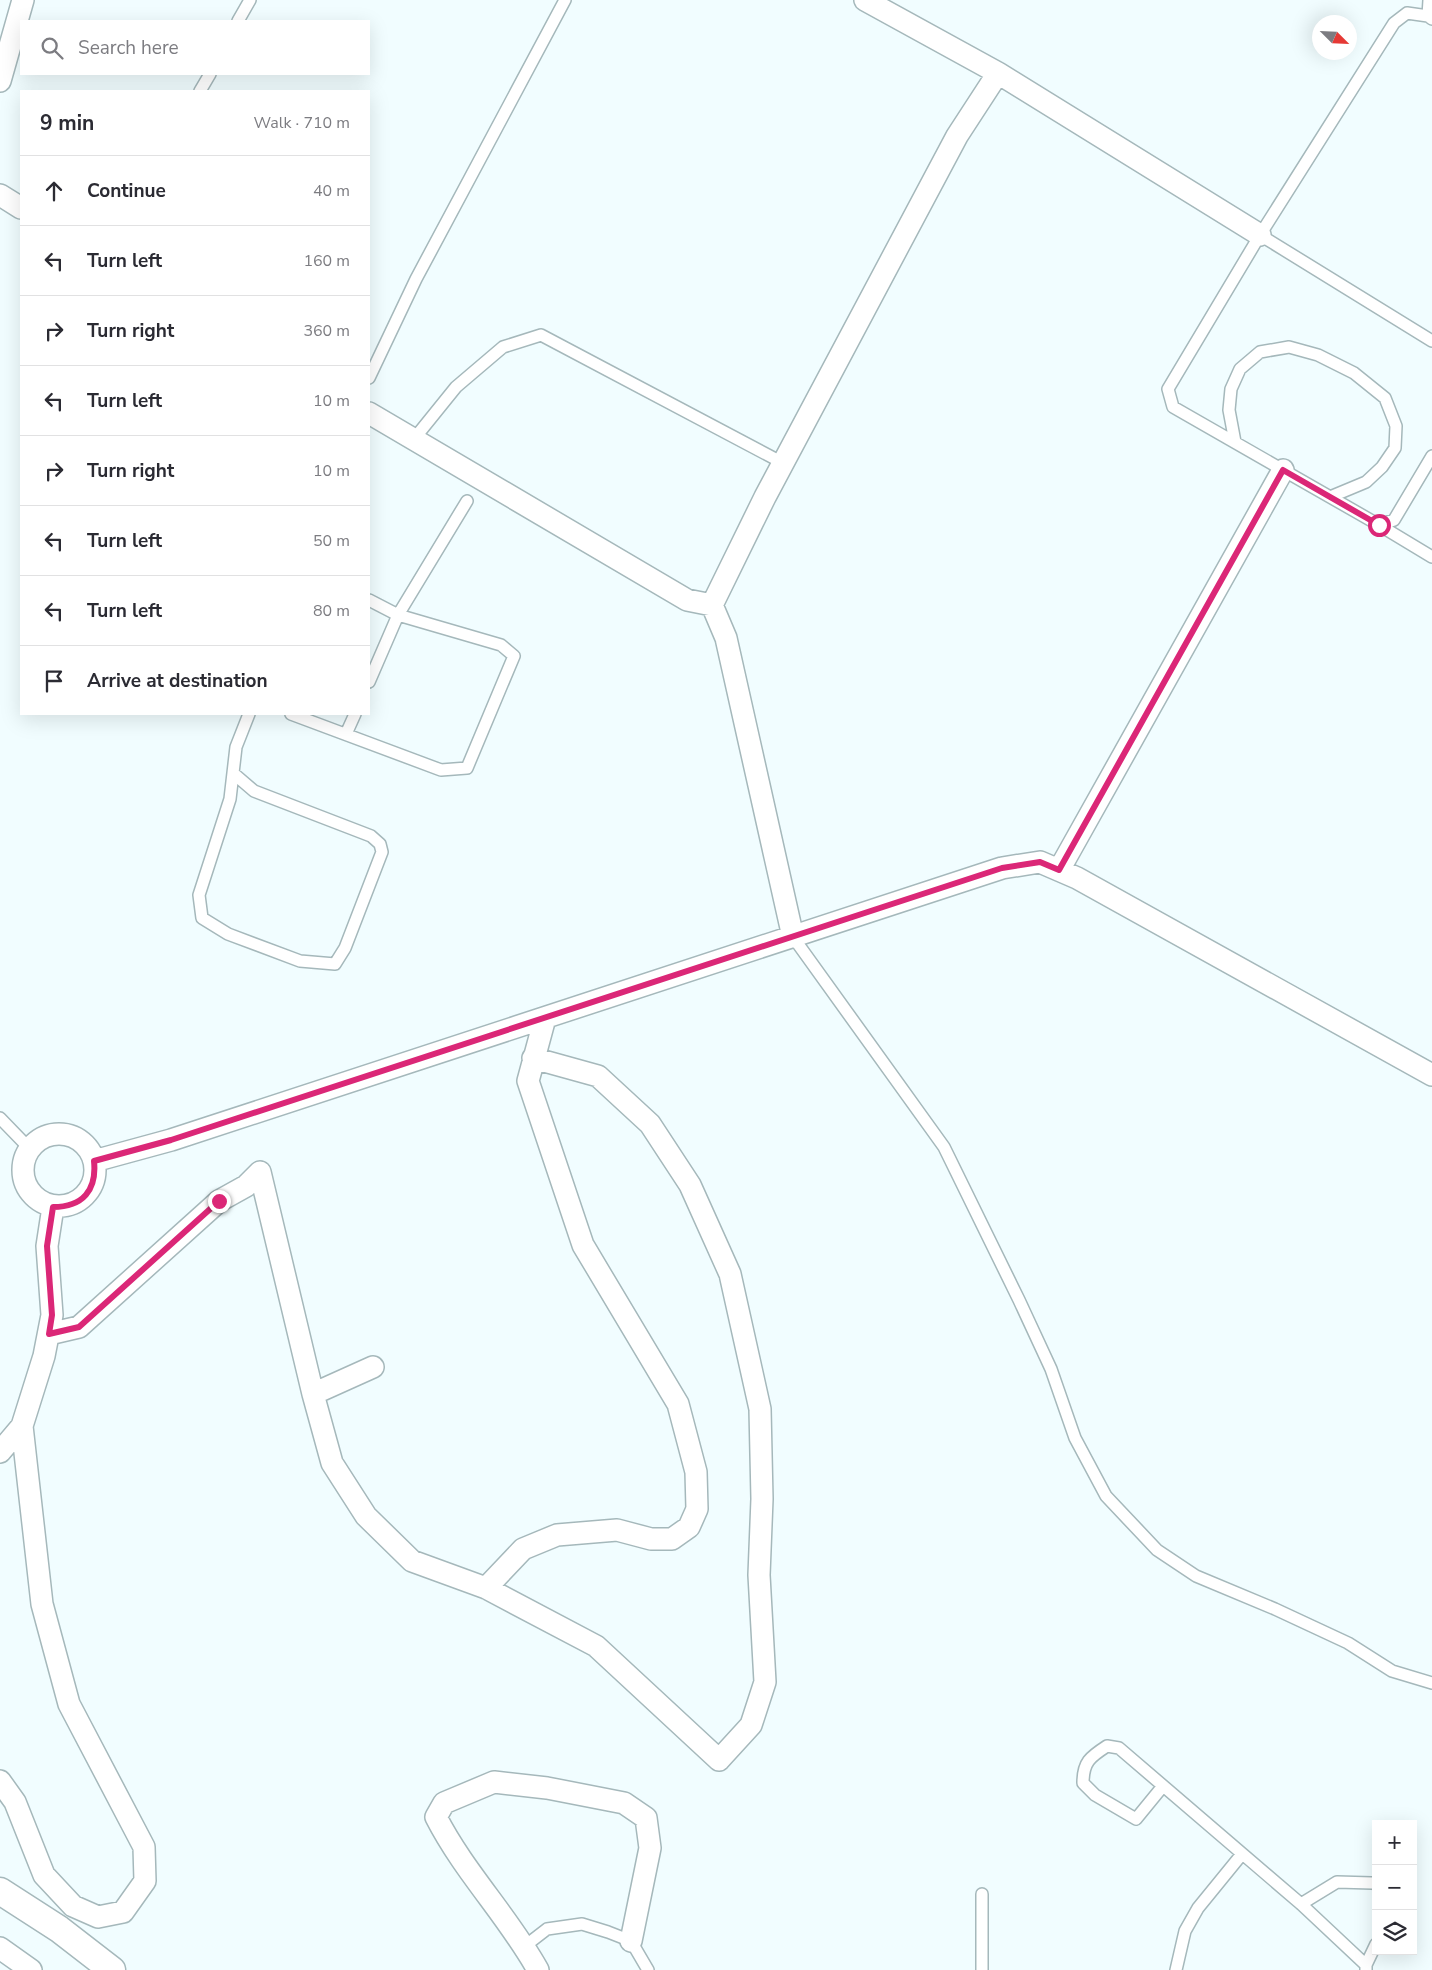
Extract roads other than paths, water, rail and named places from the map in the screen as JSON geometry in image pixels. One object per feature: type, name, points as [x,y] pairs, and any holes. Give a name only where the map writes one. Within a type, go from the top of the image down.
[{"type":"street","points":[[0,81],[23,0]]},
{"type":"street","points":[[865,0],[998,73],[1260,235]]},
{"type":"street","points":[[793,937],[726,638],[712,605],[783,463],[957,136],[998,73]]},
{"type":"street","points":[[0,195],[20,207]]},
{"type":"street","points":[[370,413],[687,600],[712,605]]},
{"type":"street","points":[[1059,870],[1283,470]]},
{"type":"street","points":[[94,1161],[171,1140],[1002,868],[1040,862],[1077,878],[1432,1075]]},
{"type":"street","points":[[486,1588],[523,1548],[557,1535],[617,1530],[651,1539],[672,1539],[689,1527],[697,1509],[696,1472],[678,1404],[583,1245],[528,1081],[545,1018]]},
{"type":"street","points":[[49,1334],[79,1327],[219,1201],[246,1186],[260,1172],[313,1394],[332,1463],[366,1516],[412,1561],[486,1588],[596,1646],[719,1760],[751,1725],[765,1682],[759,1575],[762,1499],[760,1409],[730,1274],[690,1185],[650,1124],[598,1076],[534,1058]]},
{"type":"street","points":[[55,1134],[66,1134],[84,1144],[94,1161],[94,1181],[89,1191],[82,1199],[63,1207],[43,1204],[34,1198],[26,1189],[23,1179],[24,1157],[29,1148],[46,1136],[55,1134]]},
{"type":"street","points":[[0,1452],[22,1426],[49,1334],[52,1315],[47,1246],[53,1207]]},
{"type":"street","points":[[313,1394],[373,1367]]},
{"type":"street","points":[[0,1782],[15,1802],[44,1875],[74,1906],[98,1917],[123,1912],[145,1881],[144,1847],[69,1704],[42,1604],[22,1426]]},
{"type":"street","points":[[538,1970],[525,1946],[447,1839],[436,1817],[444,1803],[494,1782],[547,1788],[624,1803],[646,1818],[650,1848],[631,1941]]},
{"type":"street","points":[[0,1891],[59,1929],[112,1970]]},
{"type":"street","points":[[0,1948],[32,1970]]},
{"type":"lane","points":[[239,20],[250,0]]},
{"type":"lane","points":[[370,376],[416,279],[565,0]]},
{"type":"lane","points":[[1430,0],[1430,17],[1407,14],[1394,23],[1260,235],[1168,389],[1174,407],[1432,557]]},
{"type":"lane","points":[[201,90],[209,75]]},
{"type":"lane","points":[[1260,235],[1432,341]]},
{"type":"lane","points":[[414,439],[456,386],[503,347],[541,335],[783,463]]},
{"type":"lane","points":[[1235,442],[1229,410],[1231,389],[1240,369],[1260,352],[1289,346],[1318,355],[1354,373],[1386,398],[1396,426],[1395,448],[1382,468],[1366,482],[1330,497]]},
{"type":"lane","points":[[1379,525],[1394,520],[1432,456]]},
{"type":"lane","points":[[370,680],[398,615],[468,502]]},
{"type":"lane","points":[[294,715],[441,770],[467,768],[514,656],[501,645],[398,615],[370,601]]},
{"type":"lane","points":[[233,773],[254,791],[371,836],[380,844],[382,852],[379,860],[345,948],[335,964],[300,962],[228,934],[202,918],[199,895],[230,799],[233,773],[236,747],[248,715]]},
{"type":"lane","points":[[346,734],[355,715]]},
{"type":"lane","points":[[793,937],[944,1147],[1051,1369],[1075,1438],[1106,1496],[1156,1550],[1196,1576],[1275,1609],[1348,1643],[1392,1671],[1432,1683]]},
{"type":"lane","points":[[0,1118],[29,1148]]},
{"type":"lane","points":[[1163,1786],[1136,1819],[1095,1795],[1083,1783],[1083,1770],[1093,1755],[1107,1746],[1119,1748],[1300,1904],[1366,1968],[1372,1954]]},
{"type":"lane","points":[[1176,1970],[1185,1931],[1194,1915],[1242,1854]]},
{"type":"lane","points":[[1300,1904],[1337,1882],[1372,1883]]},
{"type":"lane","points":[[982,1894],[982,1970]]},
{"type":"lane","points":[[525,1946],[547,1930],[582,1924],[631,1941],[648,1970]]}]
